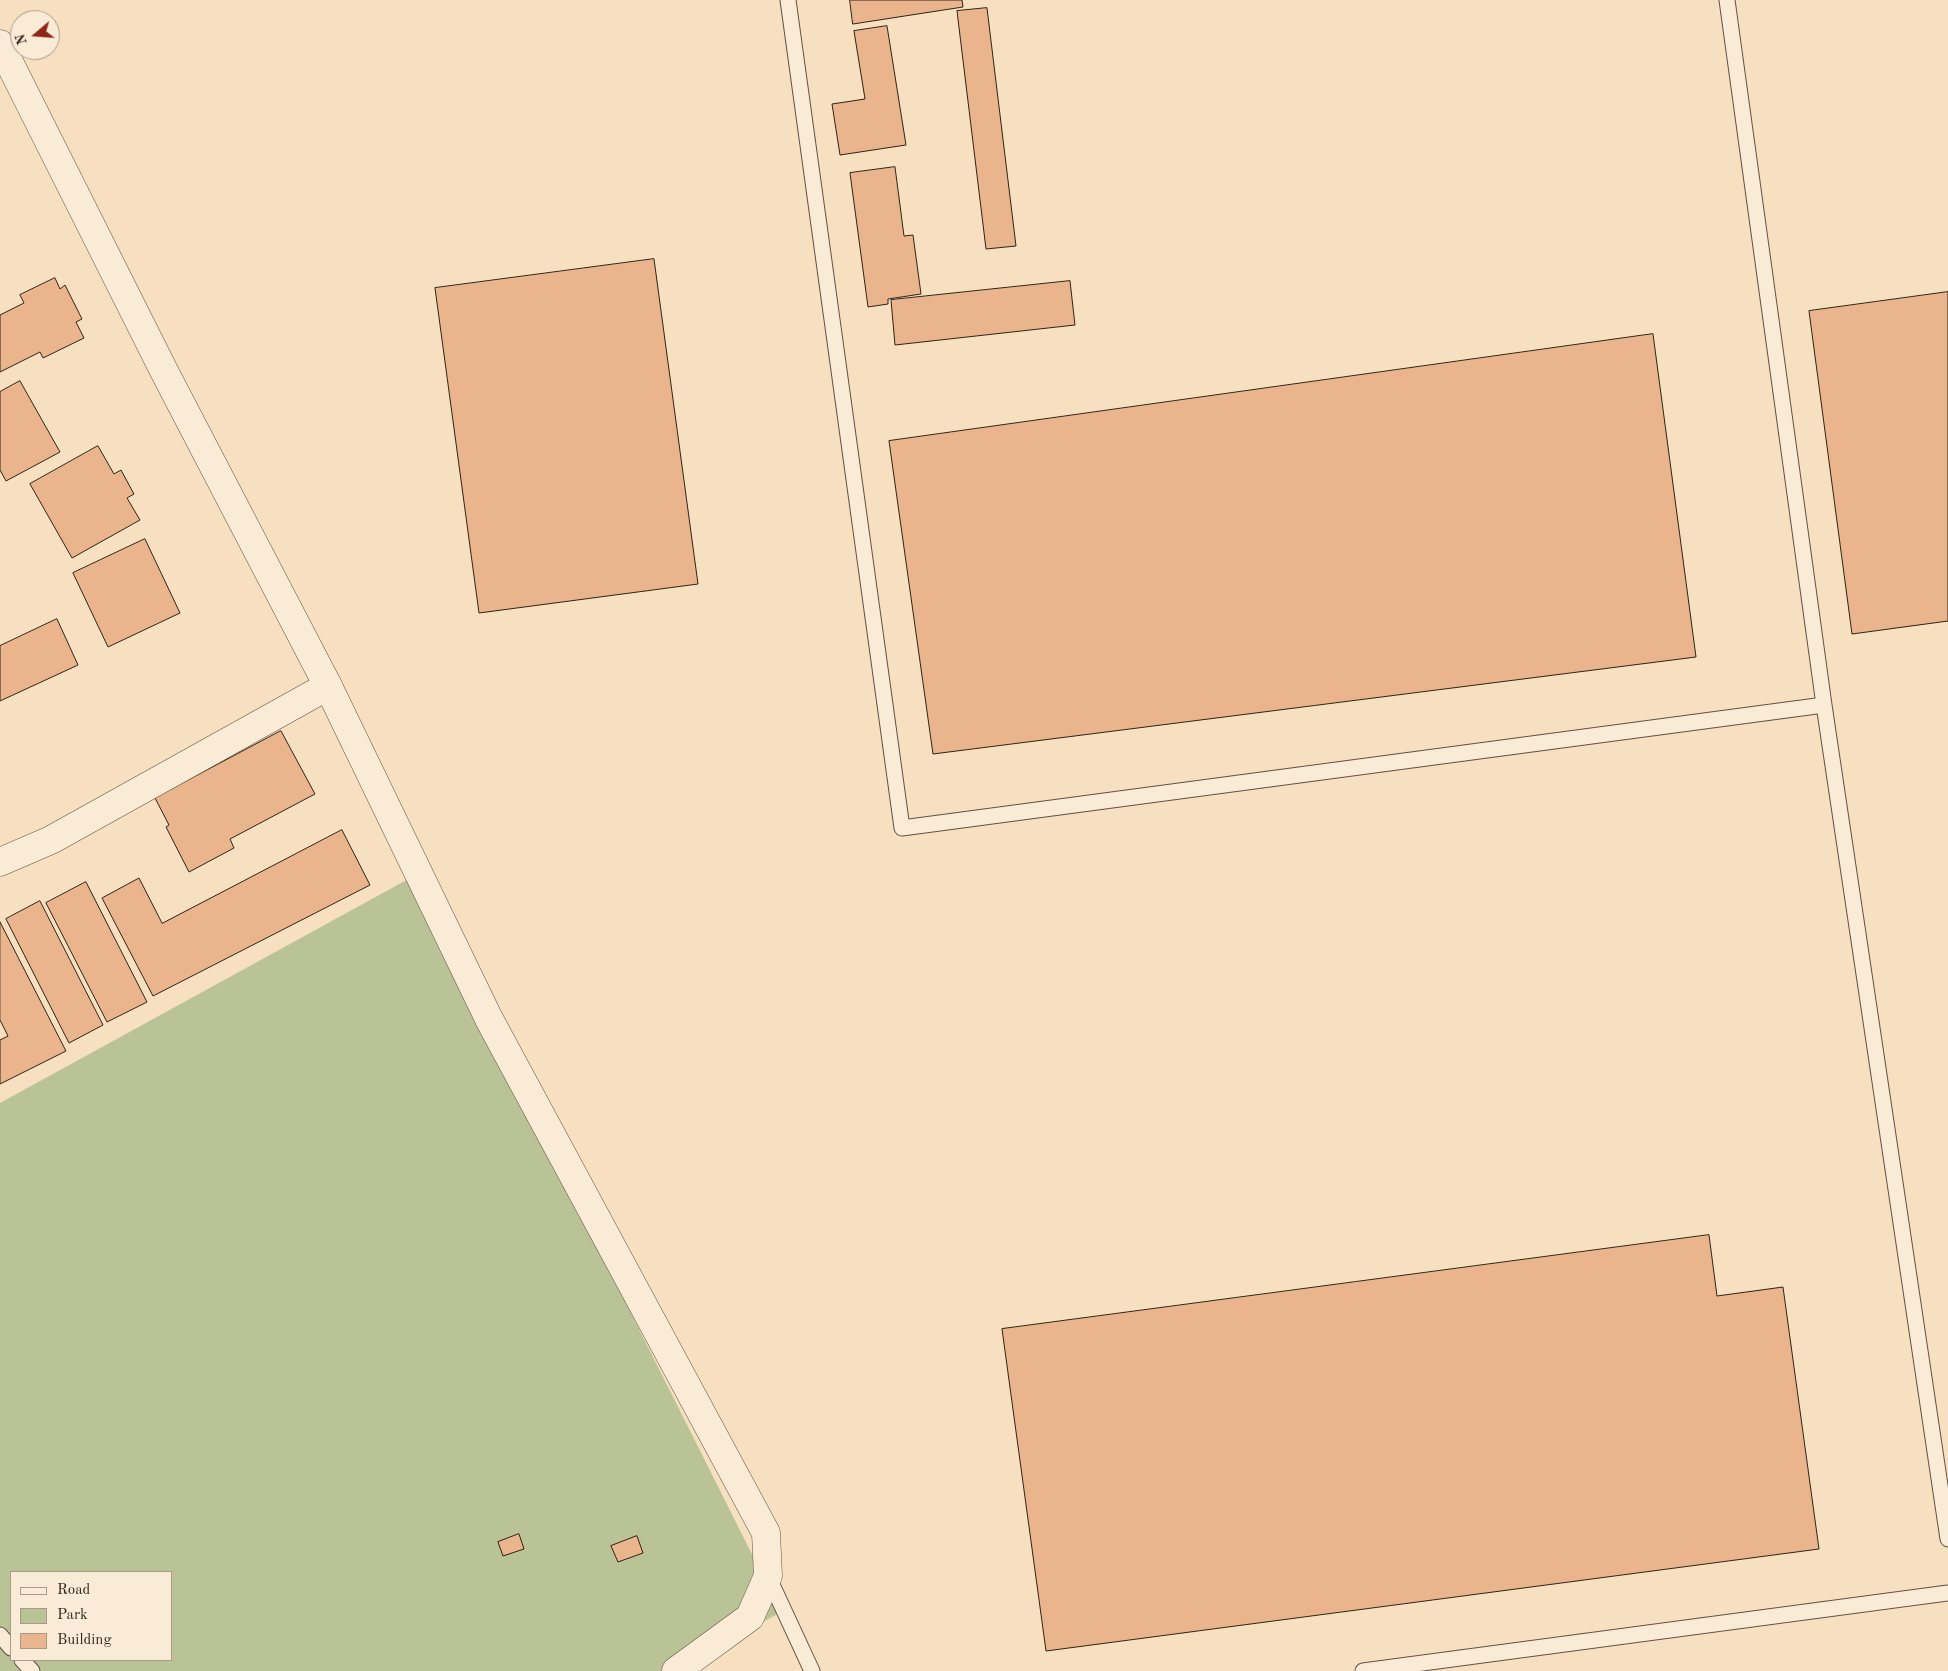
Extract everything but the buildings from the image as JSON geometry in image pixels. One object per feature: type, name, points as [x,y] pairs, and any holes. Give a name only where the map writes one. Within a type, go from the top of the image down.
[{"type":"street","points":[[2,52],[164,371],[328,686],[489,1019],[766,1533],[768,1576],[750,1617],[676,1671]]},
{"type":"street","points":[[0,862],[51,840],[328,686]]},
{"type":"lane","points":[[788,0],[902,828],[1824,706]]},
{"type":"lane","points":[[1728,0],[1824,706],[1948,1539]]},
{"type":"lane","points":[[768,1576],[812,1671]]},
{"type":"lane","points":[[1363,1671],[1948,1593]]},
{"type":"lane","points":[[0,1635],[10,1647]]},
{"type":"lane","points":[[23,1661],[32,1671]]},
{"type":"green space","points":[[412,877],[781,1612],[674,1671],[0,1671],[0,1103]]}]
